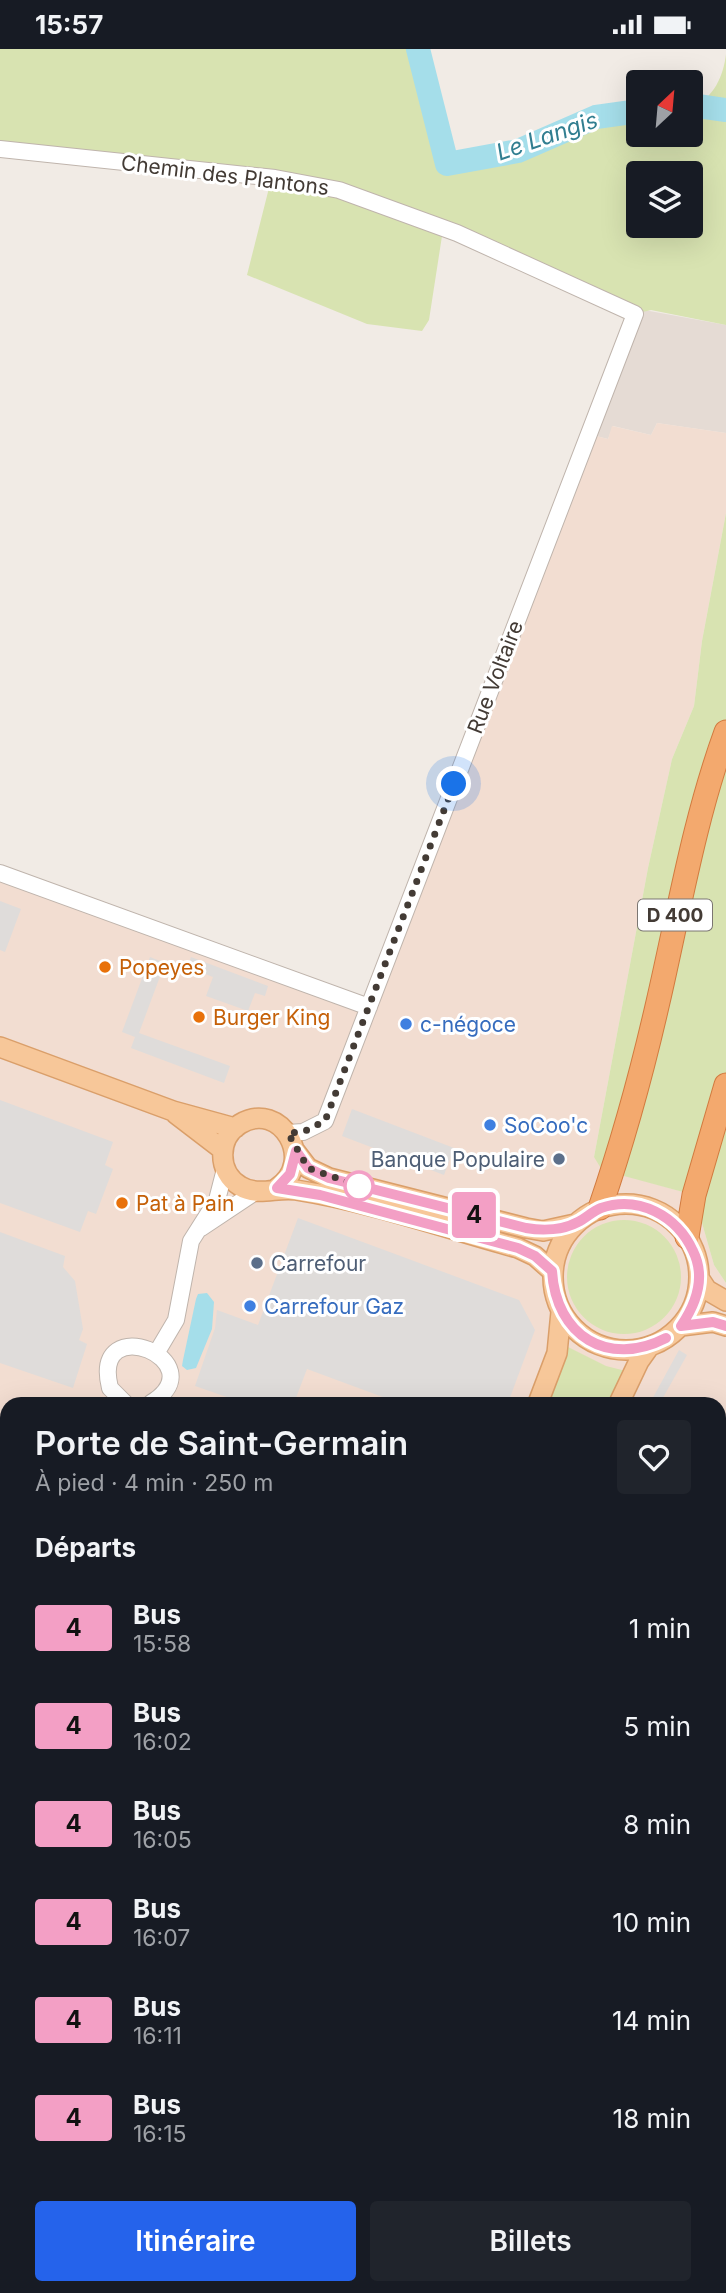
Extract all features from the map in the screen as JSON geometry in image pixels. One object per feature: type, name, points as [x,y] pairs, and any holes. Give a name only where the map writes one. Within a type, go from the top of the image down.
[{"type":"highway","name":"D 400","points":[[600,1208],[636,1088],[686,862],[726,732]]},
{"type":"highway","points":[[687,1237],[694,1195],[726,1084]]},
{"type":"main road","points":[[0,1047],[173,1111],[235,1128],[260,1119],[276,1123],[308,1168],[329,1178],[542,1231],[575,1224]]},
{"type":"main road","points":[[173,1111],[224,1159],[237,1185],[255,1192],[277,1188],[320,1195],[518,1248],[535,1256],[552,1271]]},
{"type":"main road","points":[[224,1159],[235,1128]]},
{"type":"main road","points":[[277,1188],[290,1174],[292,1142]]},
{"type":"main road","points":[[622,1397],[639,1361],[649,1347],[681,1326],[694,1304],[699,1278],[696,1257],[687,1237],[670,1219],[648,1207],[624,1204],[600,1208],[575,1224],[559,1245],[552,1271],[554,1292],[561,1312],[581,1335],[608,1349],[629,1351],[649,1347]]},
{"type":"main road","points":[[699,1278],[707,1290],[726,1301]]},
{"type":"main road","points":[[540,1397],[557,1353],[561,1312]]},
{"type":"main road","points":[[681,1326],[713,1322],[726,1326]]},
{"type":"street","name":"Chemin des Plantons","points":[[0,149],[275,178],[339,190],[457,233],[635,314]]},
{"type":"street","name":"Rue Voltaire","points":[[292,1142],[303,1132],[325,1121],[635,314]]},
{"type":"street","points":[[0,873],[369,1007]]},
{"type":"street","points":[[157,1352],[176,1320],[191,1241],[221,1190],[224,1159]]},
{"type":"street","points":[[201,1228],[255,1192]]},
{"type":"street","points":[[119,1397],[110,1388],[107,1378],[112,1359],[128,1347],[138,1345],[157,1352],[164,1359],[169,1378],[160,1397]]},
{"type":"shaded area","points":[[644,310],[726,325],[726,433],[657,423],[651,435],[613,426],[608,439],[588,434],[635,314]]},
{"type":"shaded area","points":[[657,423],[726,433],[726,513],[702,641],[694,706],[672,759],[648,868],[594,1157],[613,1172],[694,1195],[714,1265],[726,1283],[726,1397],[0,1397],[0,873],[371,1000],[588,434],[608,439],[612,426],[651,435]]},
{"type":"shaded area","points":[[0,901],[21,909],[5,952],[0,950]]},
{"type":"shaded area","points":[[150,957],[165,963],[139,1033],[230,1066],[224,1083],[131,1048],[135,1037],[122,1032]]},
{"type":"shaded area","points":[[191,957],[268,986],[265,996],[255,993],[248,1011],[206,996],[213,977],[187,967]]},
{"type":"shaded area","points":[[0,1100],[113,1142],[105,1165],[113,1169],[96,1214],[88,1211],[80,1232],[0,1203]]},
{"type":"shaded area","points":[[352,1109],[454,1148],[444,1175],[342,1136]]},
{"type":"shaded area","points":[[298,1218],[519,1300],[535,1330],[510,1397],[383,1397],[307,1369],[296,1397],[227,1397],[195,1386],[215,1328],[217,1310],[258,1325]]},
{"type":"shaded area","points":[[0,1232],[65,1256],[63,1267],[75,1281],[83,1329],[79,1340],[87,1344],[73,1388],[0,1363]]},
{"type":"shaded area","points":[[679,1350],[687,1355],[663,1397],[653,1397]]},
{"type":"green space","points":[[0,49],[418,49],[448,163],[518,151],[596,117],[626,113],[626,147],[704,147],[704,99],[712,92],[720,77],[726,54],[726,325],[651,310],[635,314],[339,190],[0,149]]},
{"type":"green space","points":[[270,184],[338,196],[442,236],[429,320],[422,331],[367,324],[247,275]]},
{"type":"green space","points":[[726,513],[726,1283],[714,1265],[694,1195],[602,1170],[594,1157],[648,868],[672,759],[694,706],[702,641]]},
{"type":"green space","points":[[624,1220],[646,1224],[664,1237],[677,1255],[681,1277],[677,1299],[664,1317],[646,1330],[624,1334],[602,1330],[584,1317],[571,1299],[567,1277],[571,1255],[584,1237],[602,1224]]},
{"type":"green space","points":[[566,1346],[606,1366],[626,1371],[614,1397],[545,1397]]},
{"type":"water","points":[[207,1293],[214,1302],[212,1329],[196,1368],[187,1370],[182,1366],[196,1299],[198,1294]]},
{"type":"waterway","name":"Le Langis","points":[[418,49],[447,164],[518,151],[596,117],[626,113]]},
{"type":"waterway","name":"Le Langis","points":[[704,107],[726,110]]},
{"type":"bus line","name":"4","points":[[666,1338],[649,1347],[629,1351],[608,1349],[589,1341],[573,1328],[561,1312],[554,1292],[552,1271],[535,1256],[518,1248],[320,1195],[277,1188],[295,1165],[296,1151],[308,1168],[329,1178],[542,1231],[575,1224],[600,1208],[624,1204],[648,1207],[670,1219],[687,1237],[696,1257],[699,1278],[697,1295],[691,1312],[681,1326],[713,1322],[726,1326]]},
{"type":"place","name":"Popeyes","points":[[105,967]]},
{"type":"place","name":"Burger King","points":[[199,1017]]},
{"type":"place","name":"c-négoce","points":[[406,1024]]},
{"type":"place","name":"SoCoo'c","points":[[490,1125]]},
{"type":"place","name":"Banque Populaire","points":[[559,1159]]},
{"type":"place","name":"Pat à Pain","points":[[122,1203]]},
{"type":"place","name":"Carrefour","points":[[257,1263]]},
{"type":"place","name":"Carrefour Gaz","points":[[250,1306]]},
{"type":"route","points":[[359,1186],[329,1178],[308,1168],[288,1133],[303,1132],[325,1121],[454,784]]}]
